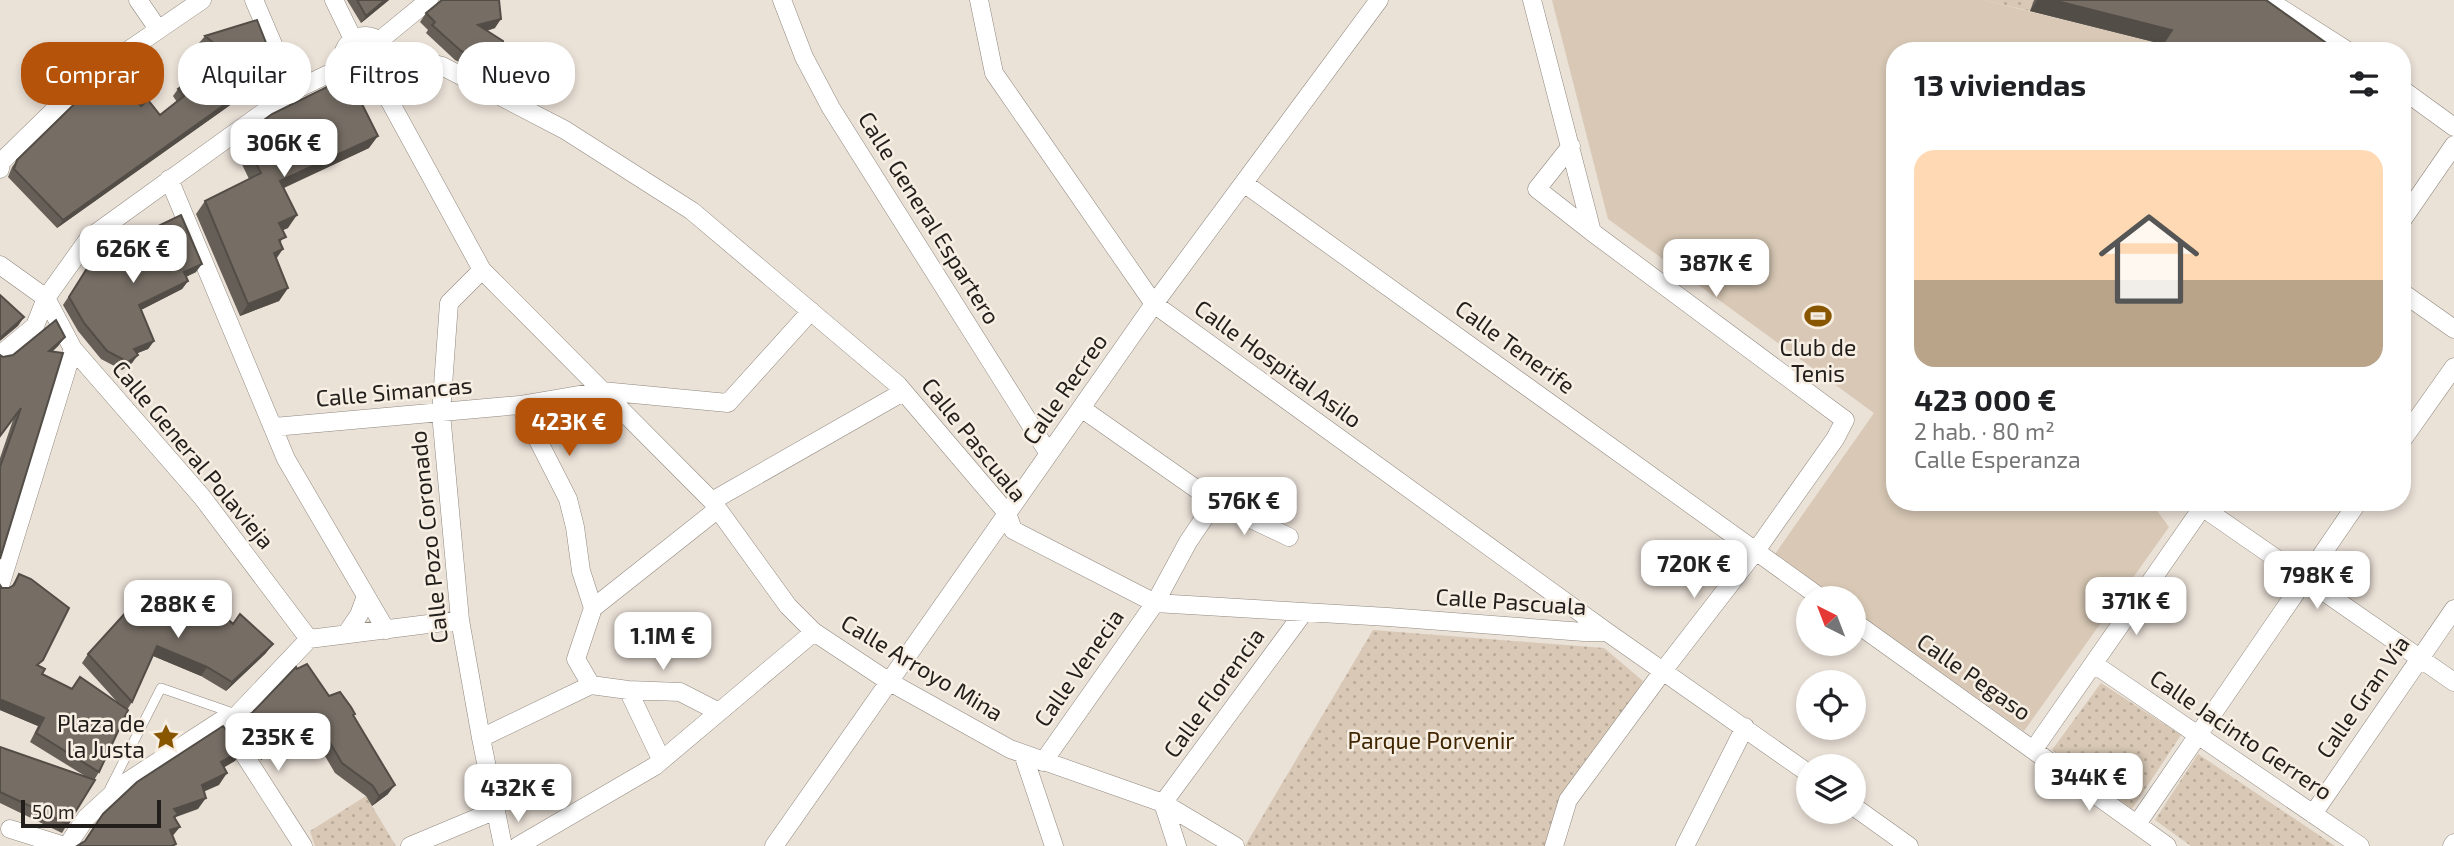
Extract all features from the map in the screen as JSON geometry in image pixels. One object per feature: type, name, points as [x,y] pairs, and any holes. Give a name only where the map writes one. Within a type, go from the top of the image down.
[{"type":"street","points":[[138,0],[158,29]]},
{"type":"street","points":[[0,169],[1,162],[85,80],[202,0]]},
{"type":"street","points":[[254,0],[272,42]]},
{"type":"street","points":[[334,0],[353,39]]},
{"type":"street","points":[[388,42],[429,0]]},
{"type":"street","name":"Calle General Espartero","points":[[782,0],[804,57],[831,108],[1049,454]]},
{"type":"street","name":"Calle Hospital Asilo","points":[[979,0],[994,73],[1154,304],[1607,632],[1796,764]]},
{"type":"street","name":"Calle Recreo","points":[[779,844],[888,681],[1154,304],[1379,0]]},
{"type":"street","points":[[1532,0],[1592,232]]},
{"type":"street","points":[[2268,0],[2334,42]]},
{"type":"street","points":[[351,42],[366,36],[375,42]]},
{"type":"street","name":"Calle Pascuala","points":[[443,67],[565,130],[692,211],[903,392],[1007,513],[1013,530],[1155,603],[1607,632]]},
{"type":"street","points":[[2411,96],[2454,127]]},
{"type":"street","points":[[0,355],[35,326],[46,298],[89,238],[273,105]]},
{"type":"street","name":"Calle Arroyo Mina","points":[[392,105],[482,270],[715,505],[788,606],[814,632],[888,681],[1010,749],[1163,803],[1235,846]]},
{"type":"street","points":[[2411,207],[2454,145]]},
{"type":"street","points":[[1553,846],[1568,800],[1662,671],[1755,552],[1835,439],[1845,420],[1536,190],[1571,146]]},
{"type":"street","points":[[169,179],[286,458],[386,629]]},
{"type":"street","name":"Calle Tenerife","points":[[1245,184],[1755,552]]},
{"type":"street","points":[[0,265],[46,298]]},
{"type":"street","name":"Calle Pozo Coronado","points":[[482,270],[449,303],[441,414],[460,620],[503,846]]},
{"type":"street","name":"Calle General Polavieja","points":[[46,298],[73,349],[202,497],[309,639]]},
{"type":"street","points":[[2411,298],[2454,329]]},
{"type":"street","name":"Calle Simancas","points":[[274,427],[441,414],[520,405],[601,391],[727,404],[811,311]]},
{"type":"street","points":[[0,586],[73,349]]},
{"type":"street","points":[[2411,428],[2454,367]]},
{"type":"street","points":[[591,685],[576,659],[593,608],[715,505],[903,392]]},
{"type":"street","points":[[520,405],[568,499],[581,570],[593,608]]},
{"type":"street","points":[[1081,408],[1215,502],[1289,537]]},
{"type":"street","name":"Calle Venecia","points":[[1043,762],[1155,603],[1188,542],[1215,502]]},
{"type":"street","points":[[2034,749],[2200,511]]},
{"type":"street","points":[[2212,511],[2304,579],[2454,682]]},
{"type":"street","points":[[2144,835],[2198,735],[2352,511]]},
{"type":"street","points":[[1755,552],[1804,586]]},
{"type":"street","points":[[346,634],[359,615],[366,596]]},
{"type":"street","name":"Calle Gran Vía","points":[[2313,814],[2454,609]]},
{"type":"street","name":"Calle Florencia","points":[[1163,803],[1304,612]]},
{"type":"street","points":[[5,827],[66,846],[86,818],[122,785],[229,718],[309,639],[460,620]]},
{"type":"street","name":"Calle Pegaso","points":[[1866,630],[2034,749],[2144,835],[2167,846]]},
{"type":"street","points":[[517,846],[655,766],[814,632]]},
{"type":"street","name":"Calle Jacinto Gerrero","points":[[2094,664],[2360,846]]},
{"type":"street","points":[[481,738],[591,685],[680,692],[719,712]]},
{"type":"street","points":[[628,690],[661,759]]},
{"type":"street","points":[[229,718],[303,846]]},
{"type":"street","points":[[1685,846],[1745,727]]},
{"type":"street","points":[[1023,754],[1054,846]]},
{"type":"street","points":[[1163,803],[1177,846]]},
{"type":"street","points":[[410,846],[496,810]]},
{"type":"street","points":[[1866,815],[1909,846]]},
{"type":"street","points":[[5,827],[28,846]]},
{"type":"lane","points":[[103,802],[161,688],[229,718]]},
{"type":"green space","name":"Club de Tenis","points":[[1552,0],[1983,0],[2154,42],[1886,42],[1886,511],[2157,511],[2169,527],[2024,731],[1866,619],[1866,586],[1820,586],[1775,554],[1874,413],[1608,219]]},
{"type":"green space","points":[[1983,0],[2034,0],[2030,11]]},
{"type":"green space","name":"Parque Porvenir","points":[[1373,630],[1604,648],[1643,681],[1568,800],[1550,846],[1245,846]]},
{"type":"green space","points":[[2101,683],[2181,735],[2132,809],[2052,750]]},
{"type":"green space","points":[[2198,754],[2335,846],[2191,846],[2155,820]]},
{"type":"green space","points":[[366,796],[396,846],[315,846],[310,831]]},
{"type":"building","points":[[357,0],[385,0],[366,16]]},
{"type":"building","points":[[442,0],[499,0],[501,19],[478,25],[503,42],[457,42],[457,47],[432,25],[435,22],[426,13]]},
{"type":"building","points":[[2053,0],[2266,0],[2325,42],[2164,42],[2172,30]]},
{"type":"building","points":[[257,20],[266,42],[212,42],[205,36]]},
{"type":"building","points":[[325,88],[325,105],[362,105],[378,136],[280,181],[297,215],[279,223],[286,237],[279,240],[283,249],[274,253],[288,288],[248,304],[205,201],[261,173],[247,146],[241,145],[245,134],[272,114],[290,105],[311,105],[311,95]]},
{"type":"building","points":[[178,101],[178,105],[224,105],[63,220],[14,169],[17,160],[73,105],[152,105],[160,115]]},
{"type":"building","points":[[181,215],[202,264],[184,272],[188,281],[139,305],[154,341],[134,349],[138,355],[128,362],[107,351],[84,323],[69,297],[86,270],[110,249]]},
{"type":"building","points":[[0,295],[24,317],[0,338]]},
{"type":"building","points":[[56,320],[65,337],[49,351],[63,353],[0,559],[0,467],[21,408],[0,436],[0,355],[13,355]]},
{"type":"building","points":[[19,574],[31,579],[69,608],[43,660],[37,665],[45,669],[42,674],[72,689],[80,677],[128,710],[99,772],[36,733],[44,718],[2,700],[0,705],[0,585],[2,588],[9,588],[14,585]]},
{"type":"building","points":[[201,591],[213,599],[210,603],[233,624],[240,614],[273,644],[232,682],[207,667],[157,646],[132,702],[88,654],[128,610],[134,617],[158,592],[193,602]]},
{"type":"building","points":[[307,664],[329,696],[340,692],[351,707],[355,714],[353,715],[395,785],[379,796],[373,786],[342,763],[319,724],[313,729],[307,721],[268,750],[246,716],[296,667],[297,669]]},
{"type":"building","points":[[223,726],[229,734],[231,731],[243,750],[221,762],[227,773],[202,785],[206,798],[174,809],[178,814],[174,817],[180,827],[170,830],[176,844],[77,846],[85,841],[103,814],[137,782]]},
{"type":"building","points":[[0,747],[95,780],[68,824],[0,792]]},
{"type":"place","name":"Club de Tenis","points":[[1818,316]]},
{"type":"place","name":"Plaza de la Justa","points":[[166,737]]}]
